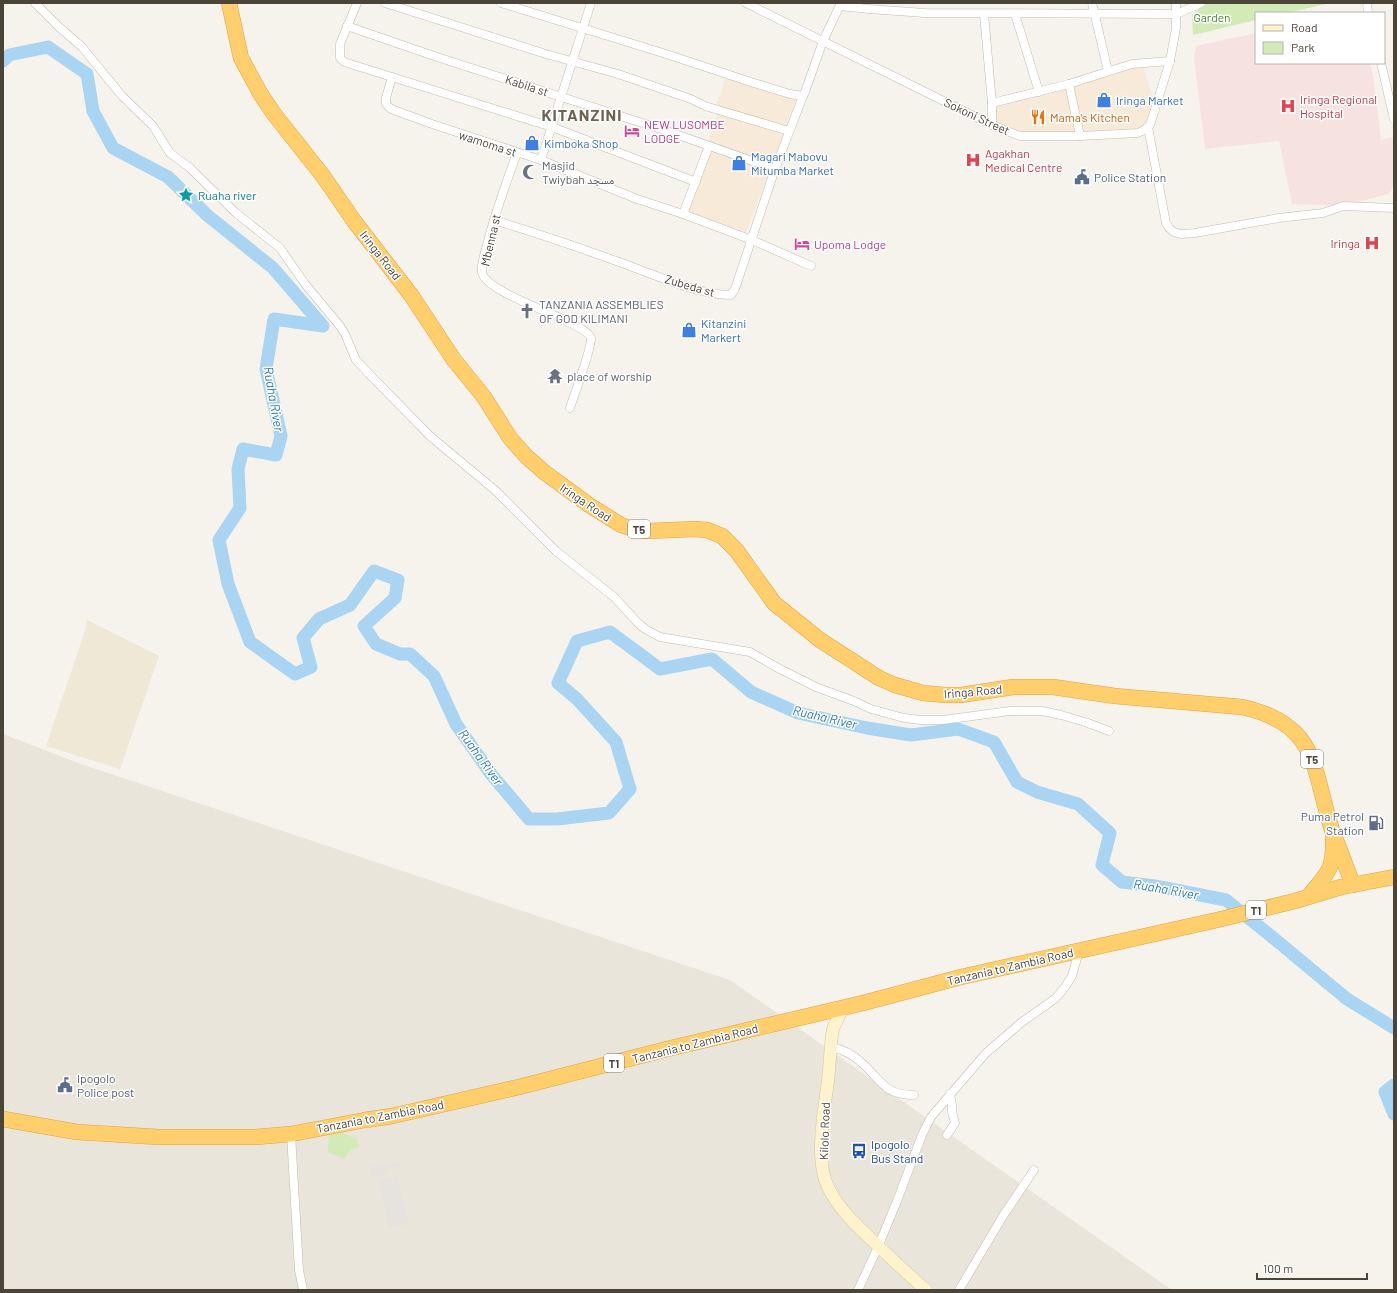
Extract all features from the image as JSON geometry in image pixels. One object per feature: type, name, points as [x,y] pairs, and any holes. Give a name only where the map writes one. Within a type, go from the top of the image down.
[{"type":"highway","name":"Iringa Road","points":[[229,3],[241,58],[260,94],[274,114],[324,176],[354,221],[411,295],[454,360],[484,397],[510,438],[526,456],[544,472],[589,505],[621,525],[648,531],[707,530],[722,536],[737,551],[774,603],[820,640],[879,678],[895,685],[923,693],[945,695],[1013,687],[1053,687],[1115,696],[1242,707],[1274,717],[1289,726],[1302,741],[1314,763],[1338,855]]},
{"type":"highway","points":[[1302,898],[1319,885],[1332,862],[1338,855],[1357,869],[1371,876],[1389,878]]},
{"type":"highway","name":"T5","points":[[1338,855],[1347,886]]},
{"type":"highway","name":"T1","points":[[1302,898],[1347,886],[1389,878]]},
{"type":"highway","name":"Tanzania to Zambia Road","points":[[3,1120],[78,1132],[158,1137],[256,1137],[291,1134],[392,1116],[504,1090],[675,1047],[844,1007],[968,975],[1217,920],[1302,898]]},
{"type":"main road","name":"Kilolo Road","points":[[844,1007],[833,1029],[822,1138],[823,1168],[828,1189],[838,1204],[856,1225],[926,1290]]},
{"type":"street","points":[[35,3],[82,47],[122,96],[153,126],[170,153],[190,168],[236,214],[280,248],[305,284],[340,326],[356,360],[379,385],[431,437],[496,491],[556,550],[614,597],[645,629],[660,637],[750,652],[816,687],[871,708],[904,718],[943,720],[1010,711],[1042,711],[1085,722],[1109,731]]},
{"type":"street","points":[[357,3],[340,44],[340,58],[344,62],[552,127],[696,182]]},
{"type":"street","points":[[385,3],[618,74],[691,99],[705,106],[789,131]]},
{"type":"street","points":[[501,3],[754,83],[790,94],[803,96]]},
{"type":"street","points":[[541,160],[584,29],[591,3]]},
{"type":"street","name":"Sokoni Street","points":[[746,3],[992,125],[1020,136],[1080,136],[1138,133],[1148,127]]},
{"type":"street","points":[[1092,3],[1108,71]]},
{"type":"street","points":[[1176,3],[1176,28],[1170,61],[1150,125],[1148,127],[1166,223],[1169,228],[1174,232],[1181,234],[1209,231],[1279,218],[1323,213],[1343,206],[1394,208]]},
{"type":"street","points":[[840,4],[869,10],[925,13],[1177,14],[1201,3]]},
{"type":"street","name":"Zubeda st","points":[[494,220],[683,285],[708,292],[731,295],[735,289],[789,131],[823,41],[840,4]]},
{"type":"street","points":[[984,14],[992,103],[992,125]]},
{"type":"street","points":[[1015,14],[1039,92]]},
{"type":"street","name":"Kabila st","points":[[347,26],[434,56],[562,96],[775,169]]},
{"type":"street","points":[[992,103],[1069,84],[1132,64],[1170,61]]},
{"type":"street","points":[[1381,64],[1394,119]]},
{"type":"street","name":"wamoma st","points":[[392,77],[386,98],[386,104],[391,108],[432,124],[541,160],[637,199],[683,214],[752,240],[811,266]]},
{"type":"street","points":[[1069,84],[1080,136]]},
{"type":"street","points":[[683,214],[709,146]]},
{"type":"street","name":"Mbenna st","points":[[517,153],[503,190],[494,220],[482,272],[487,281],[523,302],[574,325],[588,333],[590,336],[590,347],[570,408]]},
{"type":"street","points":[[858,1290],[878,1247],[931,1116],[986,1053],[1000,1040],[1056,998],[1072,976],[1079,951]]},
{"type":"street","points":[[831,1047],[846,1051],[860,1060],[887,1088],[904,1095],[914,1095]]},
{"type":"street","points":[[947,1135],[956,1123],[952,1112],[950,1094]]},
{"type":"street","points":[[291,1134],[299,1270],[303,1290]]},
{"type":"street","points":[[959,1290],[1003,1216],[1034,1170]]},
{"type":"shaded area","name":"Iringa Regional Hospital","points":[[1255,33],[1255,64],[1370,64],[1381,140],[1394,137],[1394,185],[1389,194],[1342,206],[1292,204],[1279,141],[1205,149],[1194,58],[1196,46]]},
{"type":"shaded area","points":[[1141,60],[1154,102],[1146,126],[1125,131],[1019,133],[995,122],[993,104]]},
{"type":"shaded area","name":"Magari Mabovu Mitumba Market","points":[[726,77],[798,100],[746,232],[687,212],[717,113],[714,111]]},
{"type":"shaded area","points":[[87,620],[159,656],[120,769],[46,746],[85,631]]},
{"type":"shaded area","points":[[3,734],[84,765],[730,980],[1172,1290],[3,1290]]},
{"type":"shaded area","points":[[399,1161],[400,1167],[386,1170],[387,1174],[372,1177],[370,1166]]},
{"type":"shaded area","points":[[398,1176],[408,1224],[389,1228],[378,1180]]},
{"type":"green space","name":"Garden","points":[[1206,3],[1330,3],[1291,12],[1255,12],[1255,20],[1193,35],[1192,15]]},
{"type":"green space","points":[[329,1132],[342,1132],[357,1140],[359,1147],[350,1150],[344,1159],[328,1152]]},
{"type":"waterway","name":"Ruaha River","points":[[3,61],[9,55],[48,47],[87,74],[93,111],[113,148],[168,177],[207,215],[273,268],[323,326],[274,319],[266,369],[281,436],[276,455],[243,449],[238,469],[240,508],[219,540],[228,584],[250,642],[295,674],[311,667],[303,638],[319,619],[350,605],[374,571],[398,580],[395,598],[364,626],[376,644],[400,654],[410,654],[434,676],[456,724],[491,774],[529,819],[557,819],[609,813],[630,789],[616,742],[577,699],[558,683],[577,641],[610,632],[660,669],[712,659],[751,692],[798,713],[867,728],[911,735],[958,729],[994,742],[1017,782],[1037,792],[1078,804],[1110,833],[1102,865],[1122,882],[1155,886],[1226,900],[1347,999],[1394,1028]]},
{"type":"waterway","name":"Ruaha River","points":[[1394,1085],[1385,1092],[1394,1114]]},
{"type":"place","name":"Iringa Market","points":[[1104,100]]},
{"type":"place","name":"Iringa Regional Hospital","points":[[1288,106]]},
{"type":"place","name":"Mama's Kitchen","points":[[1038,117]]},
{"type":"place","name":"NEW LUSOMBE LODGE","points":[[632,131]]},
{"type":"place","name":"Kimboka Shop","points":[[532,143]]},
{"type":"place","name":"Agakhan Medical Centre","points":[[973,160]]},
{"type":"place","name":"Magari Mabovu Mitumba Market","points":[[739,163]]},
{"type":"place","name":"Masjid Twiybah مسجد","points":[[530,172]]},
{"type":"place","name":"Police Station","points":[[1082,177]]},
{"type":"place","name":"Ruaha river","points":[[186,195]]},
{"type":"place","name":"Iringa","points":[[1372,243]]},
{"type":"place","name":"Upoma Lodge","points":[[802,244]]},
{"type":"place","name":"TANZANIA ASSEMBLIES OF GOD KILIMANI","points":[[527,311]]},
{"type":"place","name":"Kitanzini Markert","points":[[689,330]]},
{"type":"place","name":"place of worship","points":[[555,376]]},
{"type":"place","name":"Puma Petrol Station","points":[[1376,823]]},
{"type":"place","name":"Ipogolo Police post","points":[[65,1085]]},
{"type":"place","name":"Ipogolo Bus Stand","points":[[859,1151]]},
{"type":"district","name":"KITANZINI","points":[[582,114]]}]
